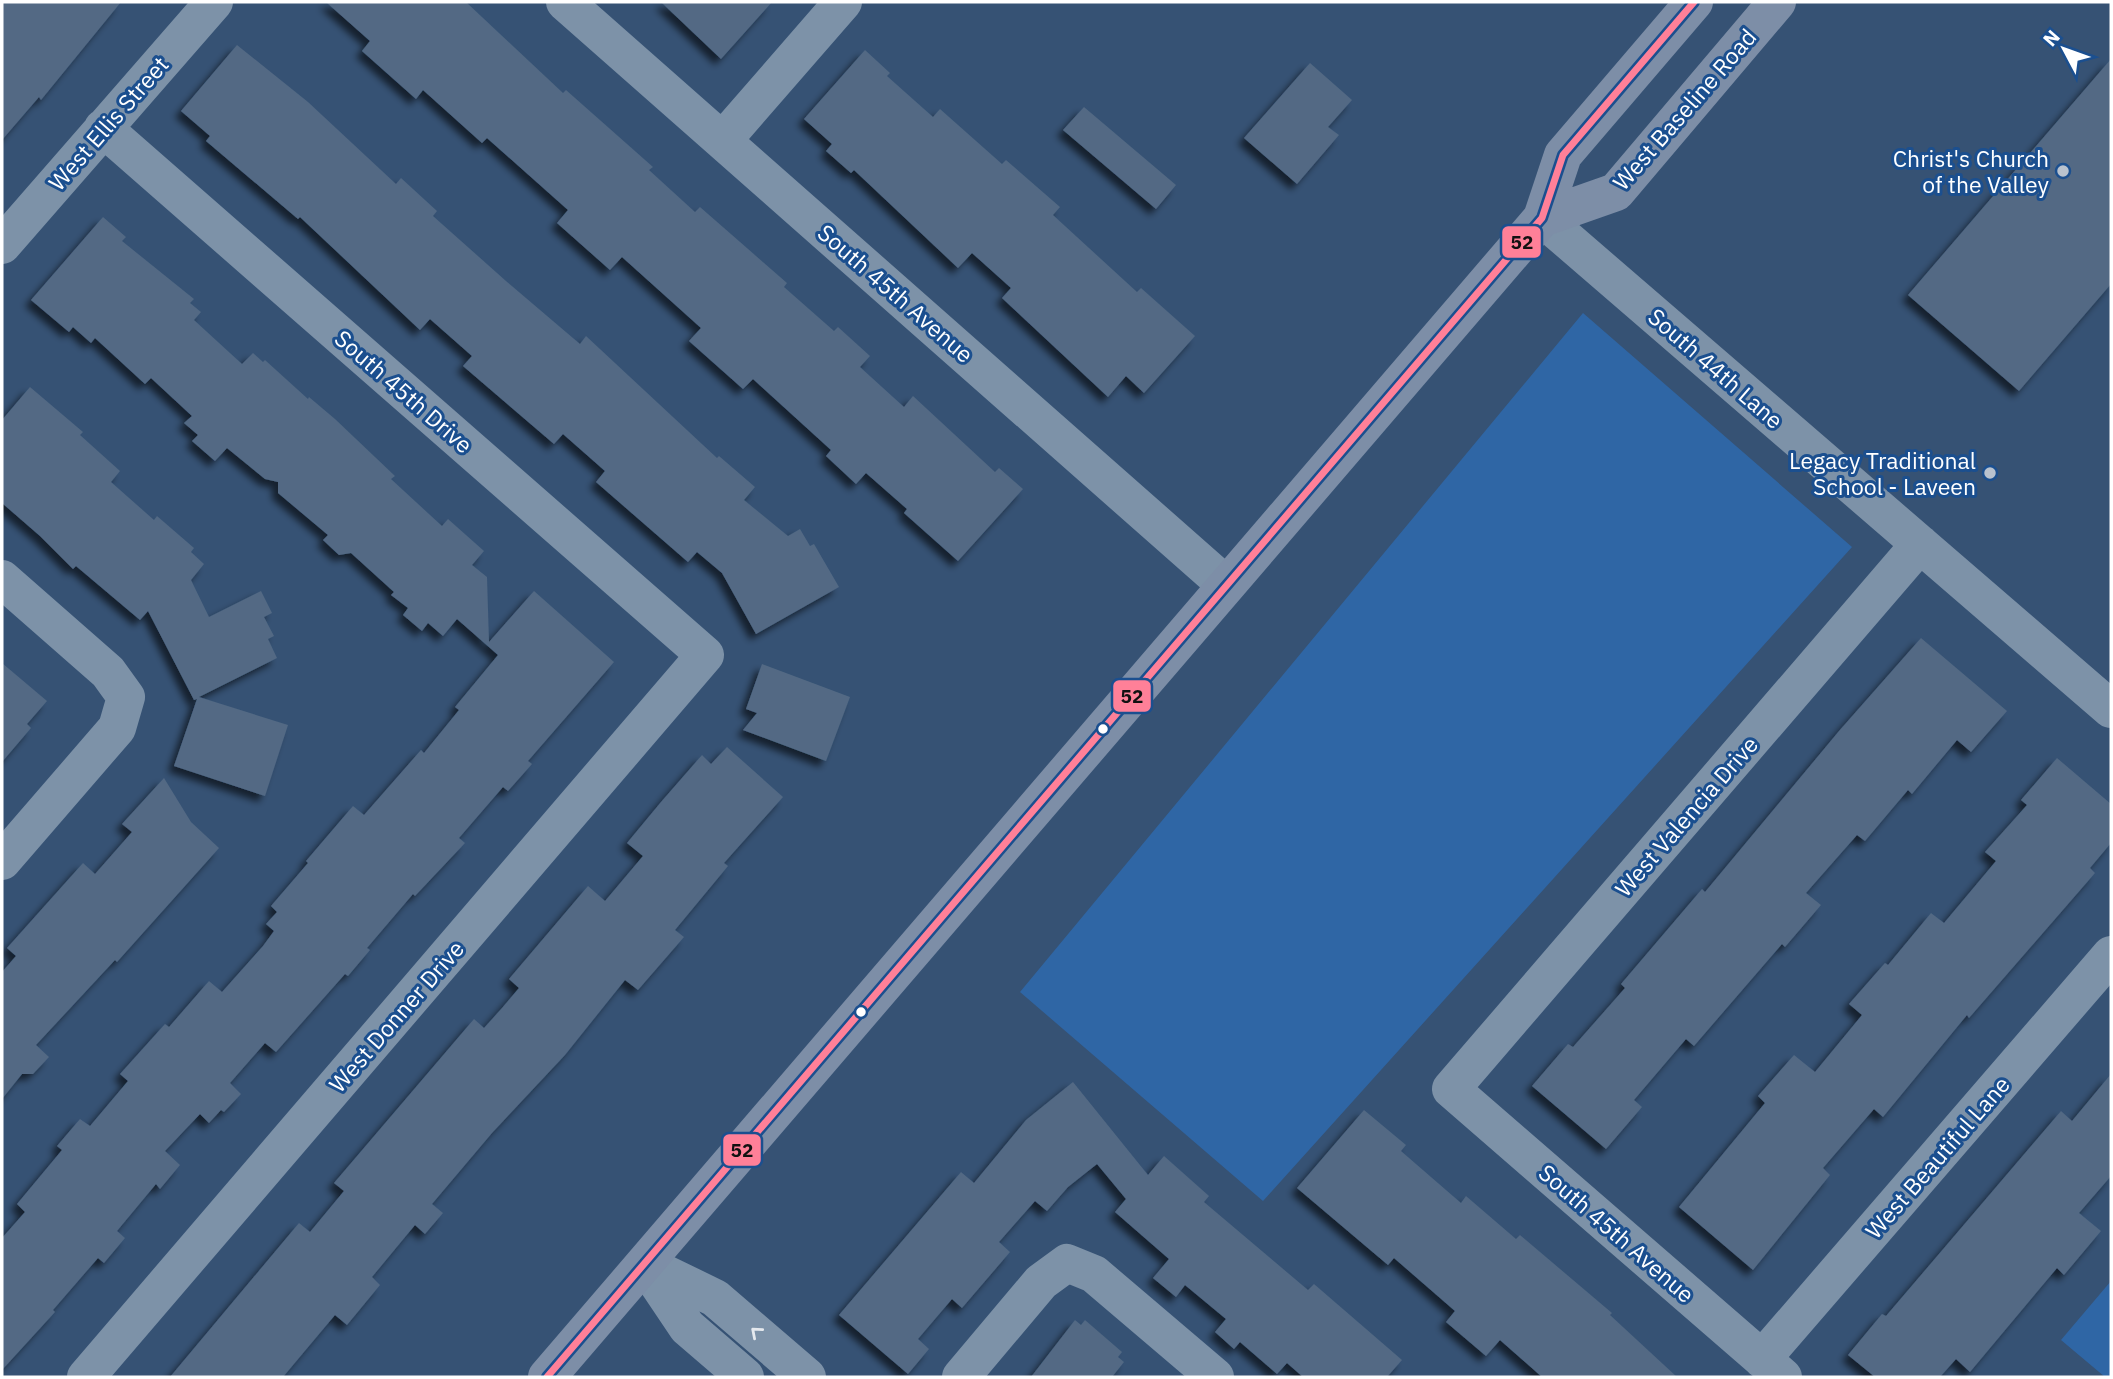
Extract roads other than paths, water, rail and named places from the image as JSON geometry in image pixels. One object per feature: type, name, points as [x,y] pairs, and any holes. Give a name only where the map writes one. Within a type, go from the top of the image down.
[{"type":"main road","name":"West Baseline Road","points":[[547,1377],[1542,218],[1563,155],[1694,2]]},
{"type":"main road","name":"West Baseline Road","points":[[1542,218],[1616,192],[1777,2]]},
{"type":"street","name":"West Ellis Street","points":[[2,245],[214,2]]},
{"type":"street","name":"South 45th Avenue","points":[[565,2],[1226,585]]},
{"type":"street","points":[[723,140],[843,2]]},
{"type":"street","name":"South 45th Drive","points":[[103,128],[705,655]]},
{"type":"street","name":"South 44th Lane","points":[[1542,218],[2111,709]]},
{"type":"street","name":"West Valencia Drive","points":[[1451,1089],[1920,544]]},
{"type":"street","points":[[2,579],[108,672],[126,697],[117,728],[2,862]]},
{"type":"street","name":"West Donner Drive","points":[[86,1377],[705,655]]},
{"type":"street","name":"West Beautiful Lane","points":[[1773,1368],[2111,954]]},
{"type":"street","name":"South 45th Avenue","points":[[1451,1089],[1773,1368]]},
{"type":"street","points":[[645,1264],[715,1298],[801,1375]]},
{"type":"street","points":[[645,1264],[687,1327],[745,1377]]},
{"type":"street","points":[[961,1377],[1041,1282],[1067,1264],[1094,1274],[1215,1377]]},
{"type":"place","name":"Christ's Church of the Valley","points":[[2063,171]]},
{"type":"place","name":"Legacy Traditional School - Laveen","points":[[1990,473]]}]
